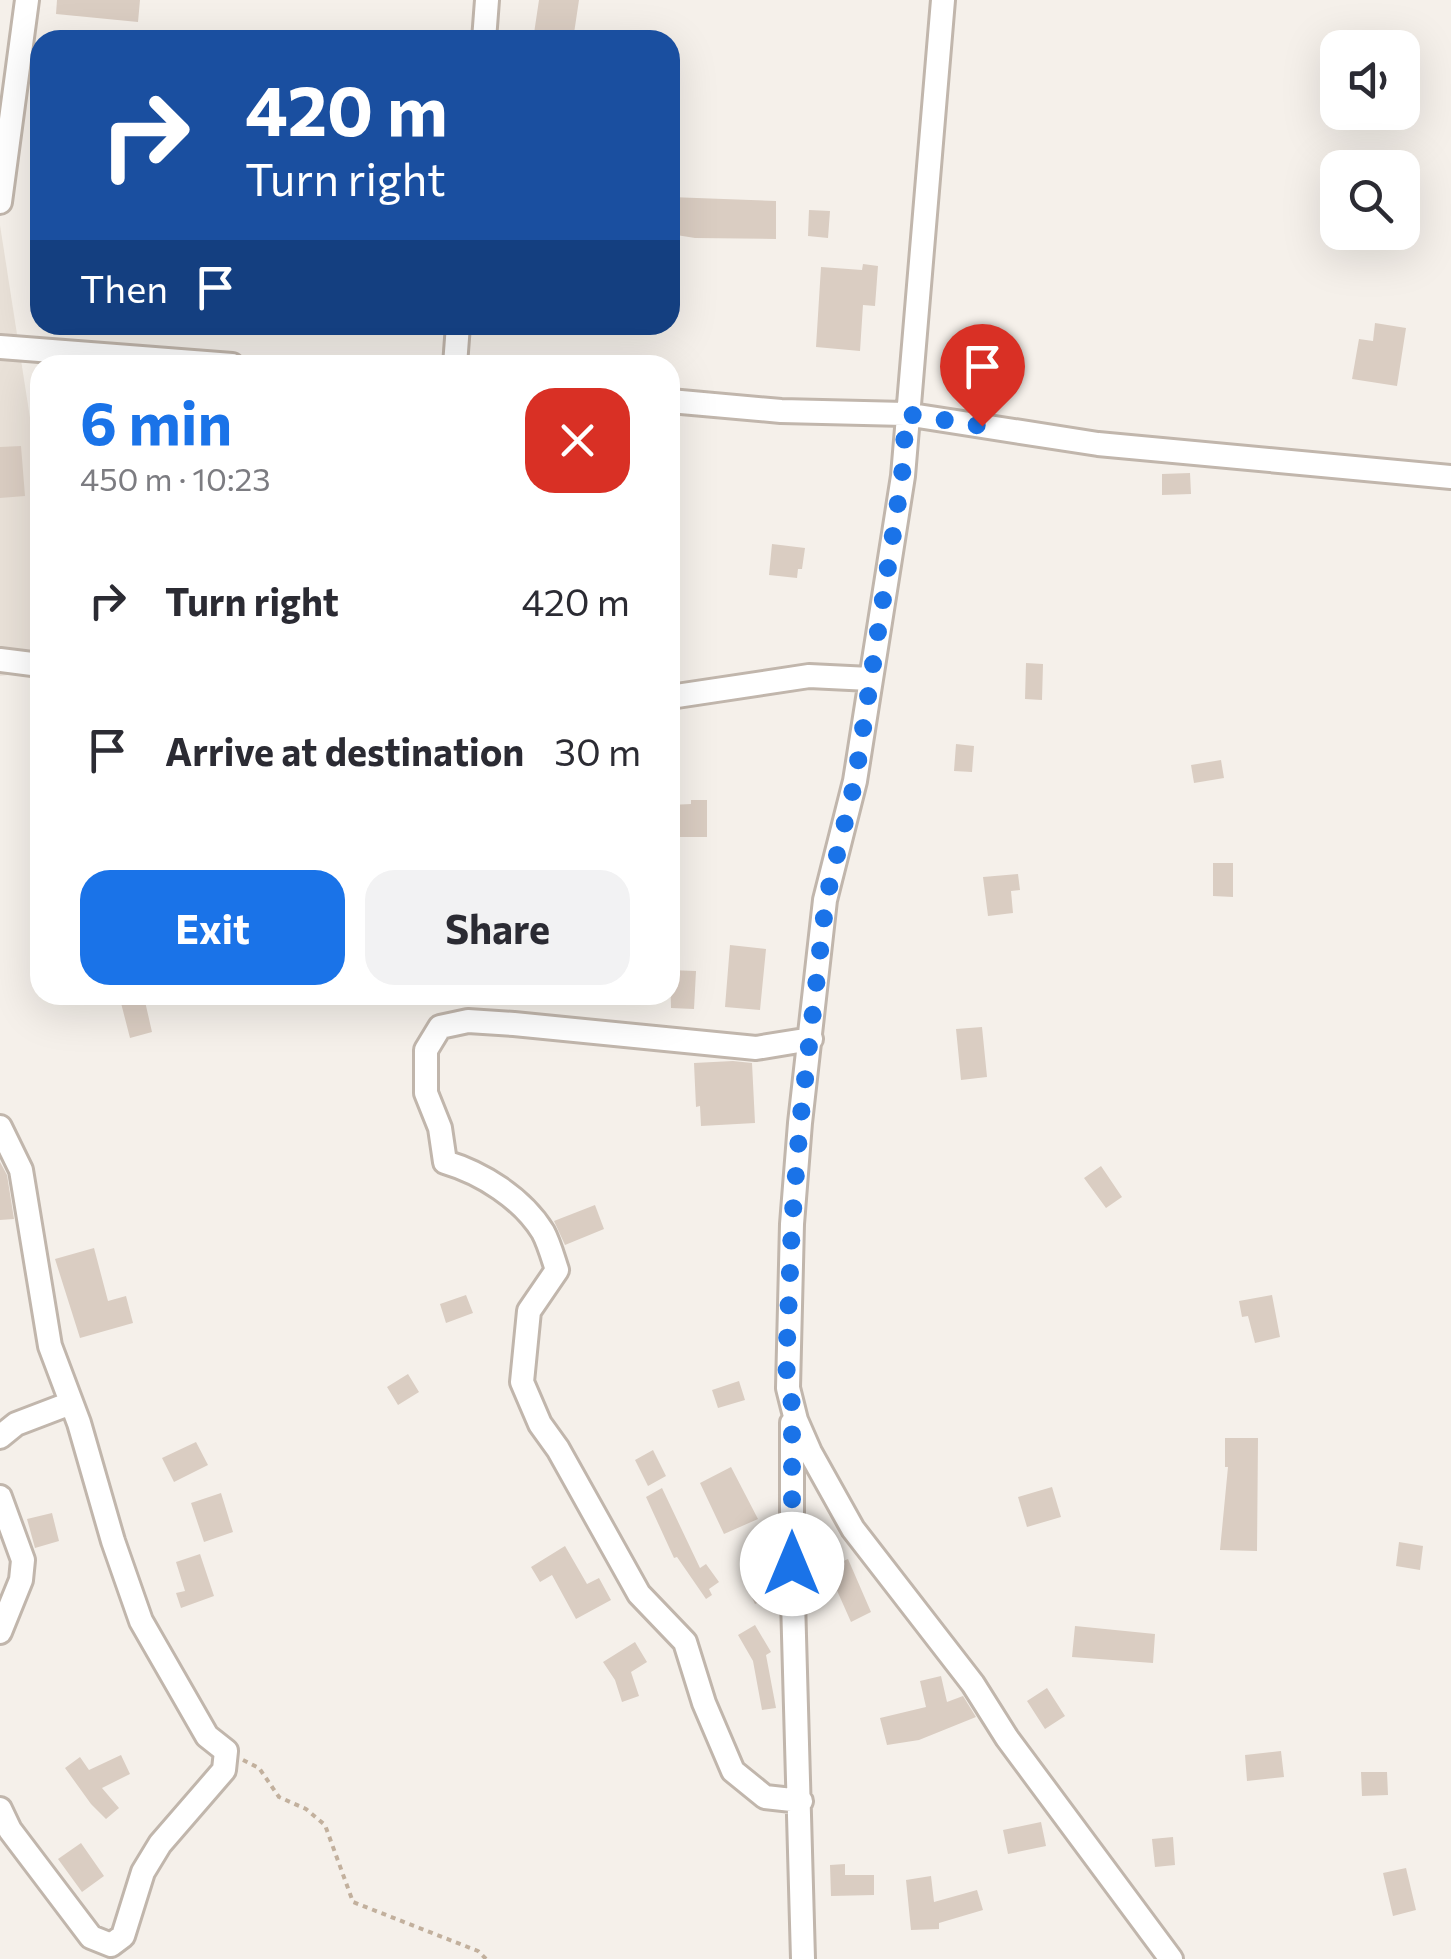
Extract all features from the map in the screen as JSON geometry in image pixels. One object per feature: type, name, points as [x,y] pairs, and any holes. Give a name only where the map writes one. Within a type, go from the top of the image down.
[{"type":"street","points":[[0,202],[27,0]]},
{"type":"street","points":[[485,30],[487,0]]},
{"type":"street","points":[[804,1959],[792,1564],[792,1405],[786,1366],[792,1224],[826,900],[855,781],[902,476],[943,0]]},
{"type":"street","points":[[0,347],[103,355]]},
{"type":"street","points":[[680,402],[781,411],[906,414],[1098,444],[1451,477]]},
{"type":"street","points":[[0,660],[30,664]]},
{"type":"street","points":[[680,695],[810,676],[870,680]]},
{"type":"street","points":[[801,1801],[766,1797],[734,1771],[704,1703],[685,1642],[639,1594],[540,1424],[522,1382],[529,1311],[557,1270],[544,1234],[525,1208],[472,1170],[445,1162],[440,1128],[426,1093],[426,1050],[440,1027],[468,1022],[756,1048],[811,1038]]},
{"type":"street","points":[[0,1126],[21,1170],[50,1346],[113,1541],[142,1620],[207,1736],[226,1751],[224,1770],[160,1844],[143,1872],[123,1936],[112,1945],[91,1937],[10,1830],[0,1808]]},
{"type":"street","points":[[0,1437],[16,1424],[71,1403]]},
{"type":"street","points":[[792,1405],[810,1452],[853,1529],[973,1684],[1007,1738],[1170,1959]]},
{"type":"street","points":[[0,1497],[23,1560],[21,1580],[0,1632]]},
{"type":"path","points":[[226,1751],[260,1768],[279,1798],[306,1809],[325,1825],[353,1902],[478,1952],[486,1959]]},
{"type":"shaded area","points":[[0,225],[30,418],[30,672],[0,676]]},
{"type":"building","points":[[57,0],[140,0],[138,22],[56,14]]},
{"type":"building","points":[[539,0],[579,0],[574,30],[534,30]]},
{"type":"building","points":[[680,197],[776,201],[776,239],[680,236]]},
{"type":"building","points":[[809,210],[830,211],[828,238],[808,236]]},
{"type":"building","points":[[863,264],[878,266],[875,306],[863,305],[860,351],[816,347],[821,267],[862,270]]},
{"type":"building","points":[[1375,323],[1406,328],[1397,386],[1352,379],[1359,339],[1373,341]]},
{"type":"building","points":[[21,446],[25,496],[0,498],[0,447]]},
{"type":"building","points":[[1190,473],[1191,494],[1162,495],[1162,474]]},
{"type":"building","points":[[772,544],[805,548],[797,578],[769,575]]},
{"type":"building","points":[[1026,663],[1043,664],[1042,700],[1025,699]]},
{"type":"building","points":[[956,744],[974,746],[972,772],[954,771]]},
{"type":"building","points":[[1221,760],[1224,778],[1194,783],[1191,765]]},
{"type":"building","points":[[691,800],[707,800],[707,837],[680,837],[680,805],[691,804]]},
{"type":"building","points":[[1213,863],[1233,863],[1233,897],[1213,896]]},
{"type":"building","points":[[1018,874],[1020,890],[1011,891],[1013,913],[988,916],[983,877]]},
{"type":"building","points":[[730,945],[766,949],[760,1010],[725,1007]]},
{"type":"building","points":[[680,970],[696,971],[694,1009],[671,1008],[680,1005]]},
{"type":"building","points":[[122,1005],[146,1005],[152,1032],[130,1038]]},
{"type":"building","points":[[982,1027],[987,1077],[961,1080],[956,1029]]},
{"type":"building","points":[[694,1063],[752,1063],[755,1123],[701,1126]]},
{"type":"building","points":[[0,1162],[7,1175],[14,1219],[0,1220]]},
{"type":"building","points":[[1101,1166],[1122,1197],[1106,1208],[1084,1178]]},
{"type":"building","points":[[595,1205],[604,1229],[565,1245],[554,1221]]},
{"type":"building","points":[[94,1248],[108,1301],[126,1296],[133,1323],[80,1338],[55,1259]]},
{"type":"building","points":[[466,1295],[473,1313],[446,1323],[440,1304]]},
{"type":"building","points":[[1272,1295],[1280,1337],[1255,1343],[1248,1316],[1242,1317],[1239,1301]]},
{"type":"building","points":[[408,1374],[419,1392],[398,1405],[387,1387]]},
{"type":"building","points":[[739,1381],[745,1400],[718,1408],[712,1390]]},
{"type":"building","points":[[1225,1438],[1258,1438],[1257,1551],[1220,1550],[1228,1467]]},
{"type":"building","points":[[196,1442],[208,1465],[174,1482],[162,1458]]},
{"type":"building","points":[[653,1450],[666,1476],[648,1486],[635,1460]]},
{"type":"building","points":[[731,1467],[758,1519],[724,1534],[700,1483]]},
{"type":"building","points":[[1052,1487],[1061,1517],[1027,1527],[1018,1497]]},
{"type":"building","points":[[662,1488],[700,1568],[706,1564],[719,1582],[709,1589],[712,1595],[706,1599],[674,1558],[646,1497]]},
{"type":"building","points":[[221,1493],[233,1532],[204,1542],[191,1503]]},
{"type":"building","points":[[52,1513],[59,1541],[35,1548],[27,1519]]},
{"type":"building","points":[[1399,1542],[1423,1546],[1420,1570],[1396,1566]]},
{"type":"building","points":[[565,1546],[587,1584],[599,1578],[611,1600],[576,1619],[552,1575],[540,1582],[531,1567]]},
{"type":"building","points":[[200,1554],[214,1596],[181,1608],[176,1593],[185,1591],[176,1562]]},
{"type":"building","points":[[848,1559],[871,1612],[851,1622],[827,1568]]},
{"type":"building","points":[[760,1571],[772,1596],[755,1604],[743,1579]]},
{"type":"building","points":[[755,1625],[771,1652],[766,1655],[776,1708],[762,1710],[753,1661],[738,1635]]},
{"type":"building","points":[[1075,1626],[1155,1634],[1153,1663],[1072,1657]]},
{"type":"building","points":[[635,1642],[647,1662],[631,1672],[639,1696],[622,1702],[615,1680],[603,1662]]},
{"type":"building","points":[[941,1676],[947,1702],[963,1696],[976,1717],[919,1740],[887,1745],[880,1718],[926,1707],[920,1681]]},
{"type":"building","points":[[1047,1688],[1065,1716],[1045,1729],[1027,1701]]},
{"type":"building","points":[[1281,1751],[1284,1777],[1247,1781],[1245,1755]]},
{"type":"building","points":[[121,1755],[130,1774],[102,1788],[119,1808],[106,1819],[65,1768],[80,1757],[89,1770]]},
{"type":"building","points":[[1361,1772],[1387,1772],[1388,1795],[1362,1796]]},
{"type":"building","points":[[1041,1822],[1046,1846],[1008,1854],[1003,1830]]},
{"type":"building","points":[[1173,1837],[1175,1865],[1155,1867],[1152,1839]]},
{"type":"building","points":[[81,1843],[104,1876],[82,1892],[58,1859]]},
{"type":"building","points":[[845,1864],[845,1875],[874,1875],[874,1895],[831,1896],[830,1865]]},
{"type":"building","points":[[1406,1868],[1416,1910],[1393,1916],[1383,1873]]},
{"type":"building","points":[[931,1876],[934,1902],[977,1890],[983,1910],[939,1923],[939,1929],[911,1930],[906,1880]]},
{"type":"route","points":[[792,1564],[792,1405],[786,1366],[800,1123],[823,916],[855,781],[902,476],[906,414],[982,426]]}]
